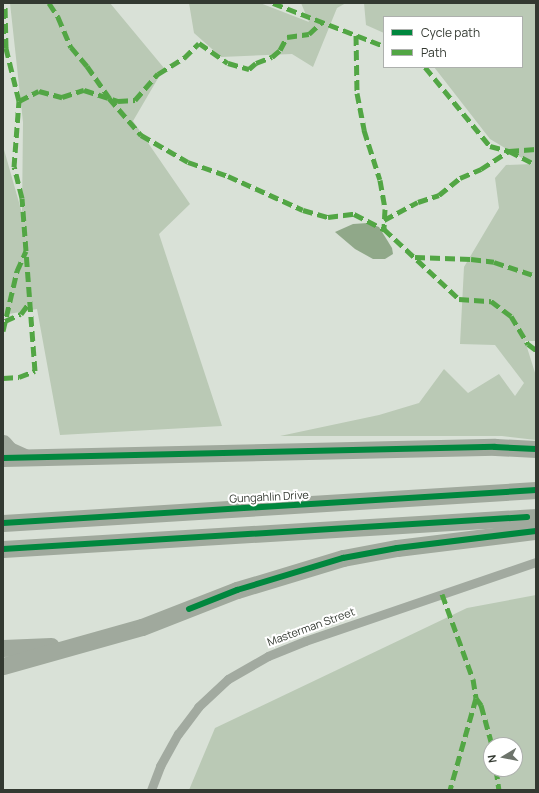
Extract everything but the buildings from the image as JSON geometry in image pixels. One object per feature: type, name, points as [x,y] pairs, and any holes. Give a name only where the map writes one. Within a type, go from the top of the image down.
[{"type":"highway","points":[[3,442],[9,450],[26,458]]},
{"type":"highway","points":[[3,458],[495,447],[536,449]]},
{"type":"highway","name":"Gungahlin Drive","points":[[3,523],[536,490]]},
{"type":"highway","points":[[3,549],[536,517]]},
{"type":"highway","points":[[3,666],[142,627],[237,590],[342,558],[397,548],[536,531]]},
{"type":"highway","points":[[3,648],[83,644]]},
{"type":"street","name":"Masterman Street","points":[[152,790],[160,766],[178,734],[198,708],[228,679],[268,656],[305,641],[536,562]]},
{"type":"shaded area","points":[[10,3],[110,3],[164,68],[133,121],[190,204],[159,234],[222,426],[60,435],[37,309],[3,315],[3,146],[22,213],[23,122]]},
{"type":"shaded area","points":[[189,3],[260,3],[309,22],[301,3],[346,3],[337,8],[313,67],[292,54],[221,57],[194,33]]},
{"type":"shaded area","points":[[364,3],[536,3],[536,341],[525,341],[536,376],[536,440],[502,436],[280,436],[379,415],[419,403],[444,369],[468,393],[499,374],[515,396],[524,383],[495,345],[460,344],[464,267],[499,208],[495,178],[506,165],[532,164],[490,139],[435,68],[523,68],[523,16],[383,16],[383,33],[366,25]]},
{"type":"shaded area","points":[[368,223],[379,227],[392,248],[393,254],[385,259],[373,259],[355,249],[335,232],[353,224]]},
{"type":"shaded area","points":[[536,595],[536,790],[189,790],[215,728],[467,608]]},
{"type":"marked path","points":[[3,331],[17,271],[26,251],[22,198],[14,167],[19,101],[6,48],[5,3]]},
{"type":"marked path","points":[[49,3],[58,17],[71,47],[87,66],[109,98],[141,135],[188,162],[228,176],[303,210],[328,217],[354,214],[384,229]]},
{"type":"marked path","points":[[273,3],[383,46]]},
{"type":"marked path","points":[[19,101],[39,91],[62,97],[84,90],[118,101],[135,100],[158,74],[184,58],[199,43],[228,63],[249,69],[256,63],[272,57],[280,50],[287,37],[309,34],[322,22]]},
{"type":"marked path","points":[[356,35],[357,93],[364,130],[380,180],[385,209],[384,229],[459,299],[491,301],[511,316],[528,344],[536,350]]},
{"type":"marked path","points":[[426,68],[490,146],[509,151],[536,149]]},
{"type":"marked path","points":[[384,220],[418,202],[439,195],[460,178],[481,169],[509,151],[536,165]]},
{"type":"marked path","points":[[3,378],[19,377],[35,371],[26,252]]},
{"type":"marked path","points":[[415,257],[471,259],[494,262],[536,276]]},
{"type":"marked path","points":[[5,321],[21,314],[29,303]]},
{"type":"marked path","points":[[442,594],[473,679],[476,698],[450,790]]},
{"type":"marked path","points":[[476,698],[481,705],[490,737]]},
{"type":"marked path","points":[[497,777],[499,790]]},
{"type":"cycle path","points":[[3,458],[495,447],[536,449]]},
{"type":"cycle path","points":[[3,523],[536,490]]},
{"type":"cycle path","points":[[3,549],[527,517]]},
{"type":"cycle path","points":[[189,609],[237,590],[343,558],[397,548],[536,531]]}]
